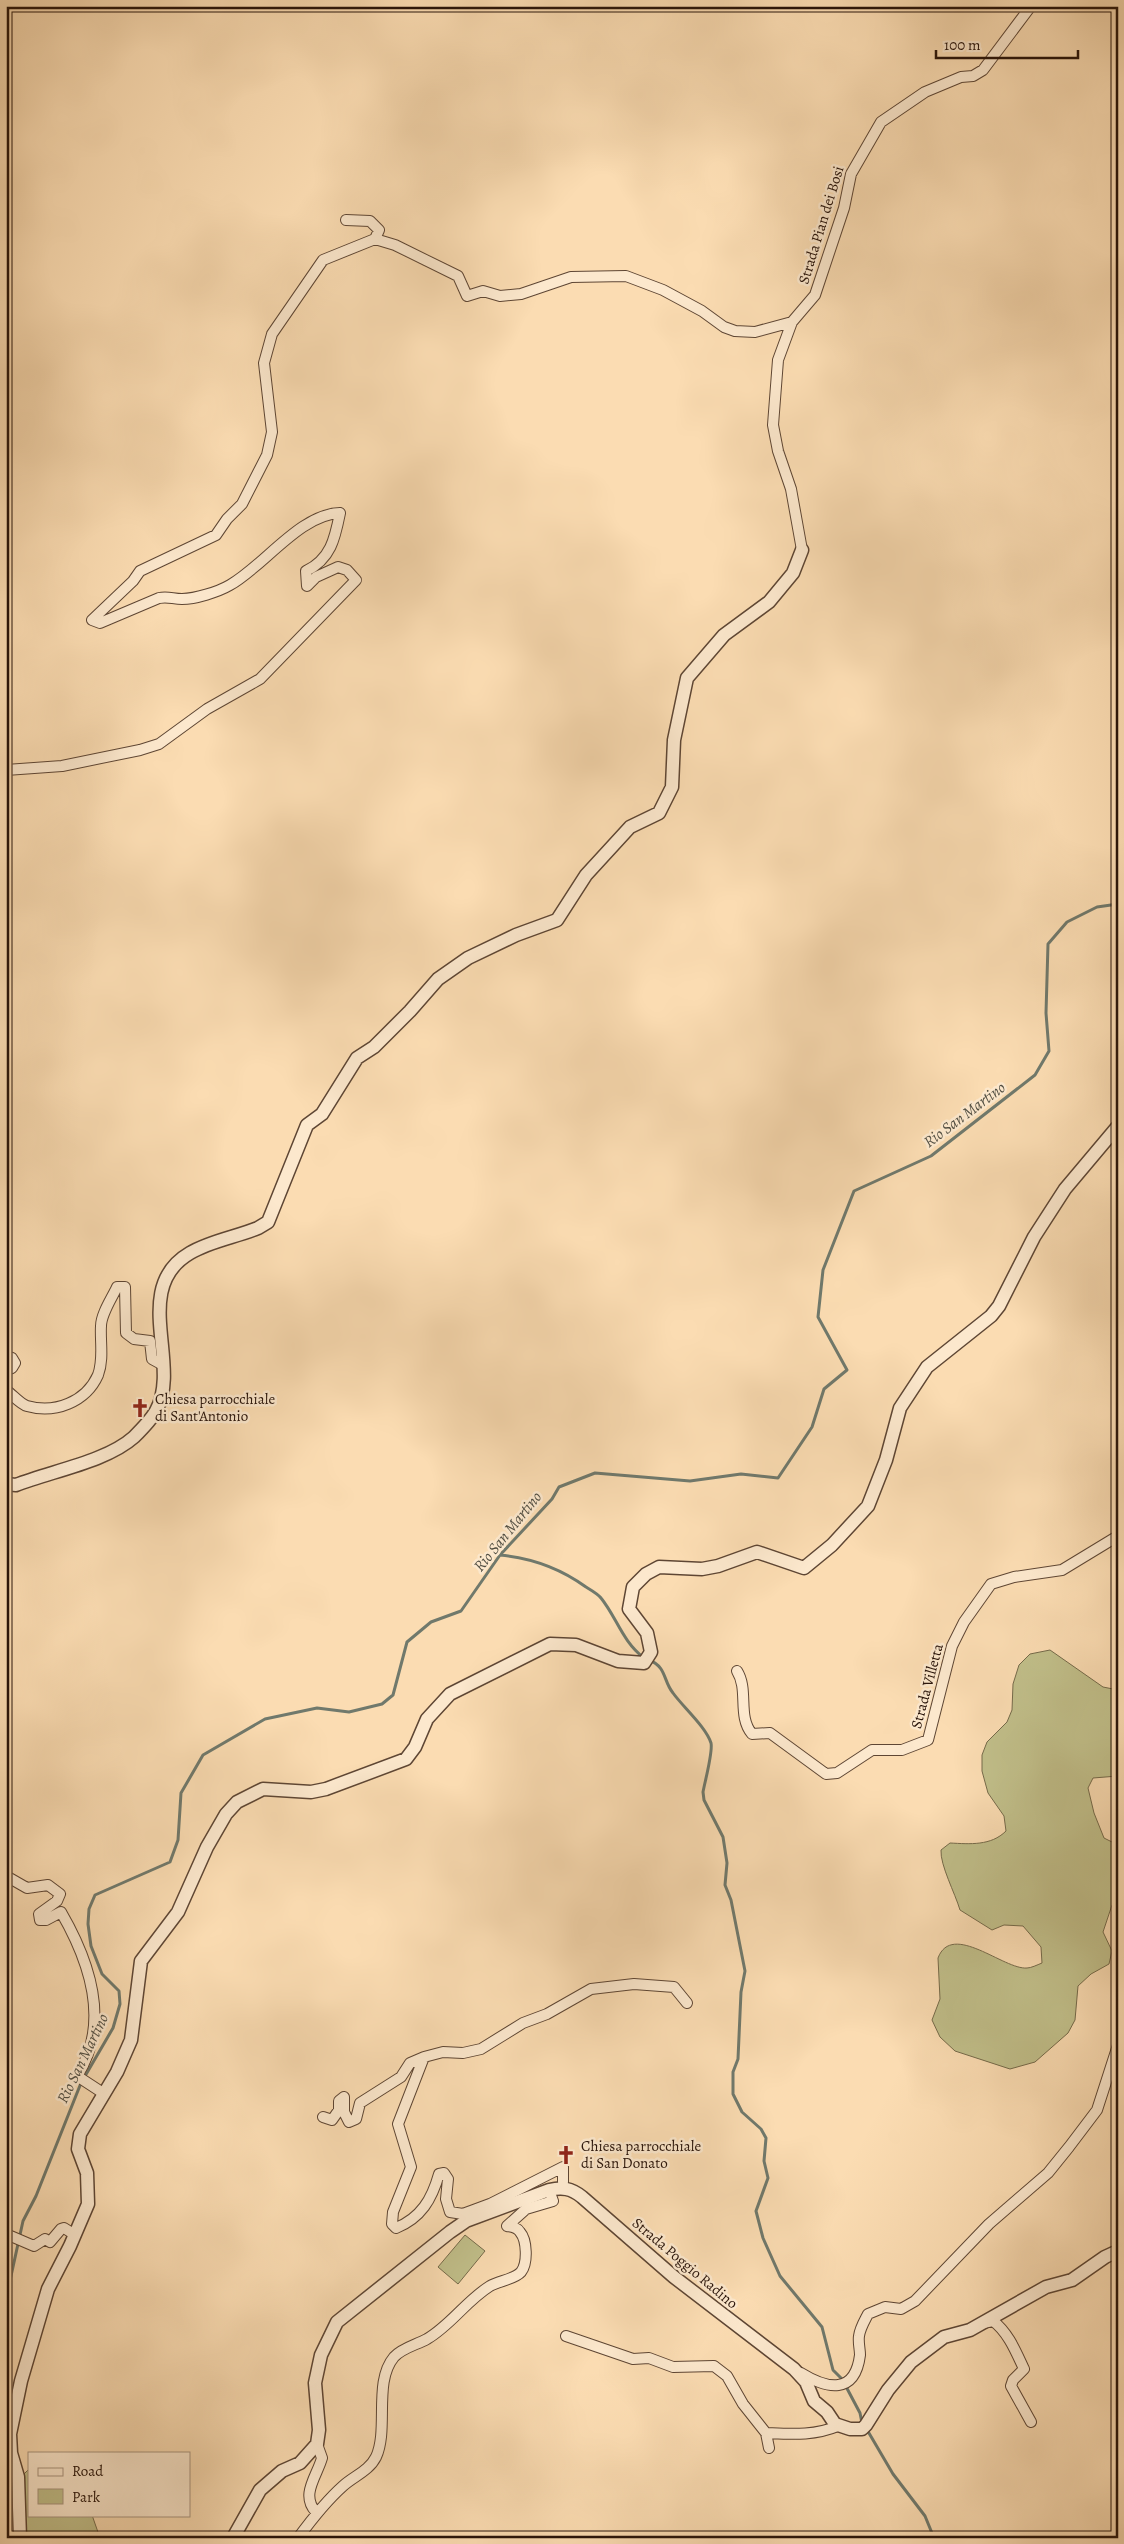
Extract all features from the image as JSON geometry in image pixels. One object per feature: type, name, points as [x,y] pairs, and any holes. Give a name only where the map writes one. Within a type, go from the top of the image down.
[{"type":"street","name":"Strada Pian dei Bosi","points":[[802,550],[791,489],[778,451],[773,425],[778,360],[792,322],[815,295],[844,208],[851,174],[881,122],[925,92],[961,77],[973,76],[983,70],[1031,6]]},
{"type":"street","points":[[346,220],[370,221],[379,230],[375,239]]},
{"type":"street","points":[[6,770],[62,766],[151,748],[166,740],[207,709],[248,688],[274,666],[356,580],[347,570],[338,566],[316,577],[307,586],[306,571],[317,566],[328,553],[335,539],[340,513],[328,514],[306,525],[228,586],[182,599],[168,596],[159,598],[100,622],[92,620],[133,581],[140,571],[216,535],[242,504],[267,455],[272,432],[264,363],[272,334],[323,260],[375,239],[395,245],[458,276],[467,296],[483,291],[500,296],[521,294],[579,276],[626,276],[663,290],[702,311],[724,327],[735,331],[755,332],[792,322]]},
{"type":"street","points":[[6,1484],[16,1485],[101,1456],[132,1438],[157,1409],[163,1365],[159,1293],[173,1266],[190,1253],[258,1228],[268,1222],[307,1125],[322,1114],[357,1058],[374,1047],[410,1011],[438,979],[468,958],[516,935],[557,920],[586,875],[630,827],[659,813],[672,787],[674,740],[687,678],[724,635],[775,596],[793,573],[802,550]]},
{"type":"street","points":[[20,2538],[18,2477],[11,2453],[10,2434],[14,2408],[48,2289],[88,2204],[87,2173],[78,2149],[80,2134],[117,2072],[131,2040],[141,1961],[178,1912],[207,1847],[226,1814],[237,1802],[263,1789],[311,1792],[326,1789],[406,1759],[415,1747],[427,1719],[450,1694],[550,1644],[576,1645],[618,1661],[644,1663],[651,1652],[646,1634],[629,1609],[633,1587],[646,1574],[658,1567],[702,1569],[718,1566],[757,1552],[804,1568],[832,1545],[868,1506],[886,1460],[900,1408],[911,1389],[927,1367],[991,1316],[999,1306],[1034,1236],[1065,1188],[1118,1126]]},
{"type":"street","points":[[6,1390],[26,1406],[50,1409],[65,1406],[82,1396],[98,1375],[103,1345],[100,1324],[117,1287],[125,1287],[126,1333],[134,1339],[150,1341],[152,1359],[163,1365]]},
{"type":"street","points":[[6,1329],[6,1336]]},
{"type":"street","points":[[6,1356],[13,1360],[14,1363],[12,1368],[6,1370]]},
{"type":"street","name":"Strada Villetta","points":[[737,1671],[743,1680],[744,1714],[747,1728],[752,1734],[770,1733],[826,1774],[837,1773],[872,1750],[902,1750],[928,1740],[952,1646],[964,1622],[992,1584],[1014,1576],[1062,1570],[1118,1536]]},
{"type":"street","points":[[6,1876],[27,1888],[48,1885],[60,1894],[57,1900],[39,1914],[40,1920],[46,1920],[61,1912],[81,1949],[94,2000],[96,2025],[91,2049],[78,2076],[103,2093]]},
{"type":"street","points":[[323,2117],[332,2120],[339,2110],[340,2101],[344,2097],[344,2112],[349,2122],[356,2119],[360,2103],[400,2077],[410,2063],[443,2052],[463,2053],[481,2049],[523,2023],[548,2014],[592,1989],[634,1984],[656,1984],[674,1987],[687,2003]]},
{"type":"street","name":"Strada Poggio Radino","points":[[317,2444],[319,2430],[315,2383],[321,2355],[338,2322],[466,2221],[490,2209],[559,2188],[569,2189],[582,2196],[674,2277],[794,2369],[814,2381],[832,2387],[844,2384],[856,2368],[860,2355],[859,2334],[868,2314],[885,2307],[901,2309],[914,2301],[989,2224],[1048,2173],[1097,2110],[1118,2045]]},
{"type":"street","points":[[424,2057],[398,2124],[411,2167],[393,2212],[392,2224],[396,2228],[421,2212],[434,2193],[439,2174],[444,2173],[448,2179],[446,2199],[450,2212],[463,2214],[490,2209],[563,2167],[563,2182]]},
{"type":"street","points":[[298,2538],[316,2512],[342,2487],[369,2468],[376,2456],[379,2446],[384,2382],[393,2359],[402,2350],[430,2338],[446,2326],[469,2301],[491,2286],[520,2273],[524,2266],[525,2251],[522,2233],[516,2228],[507,2226],[526,2209],[552,2201],[549,2190]]},
{"type":"street","points":[[10,2235],[34,2246],[44,2239],[50,2242],[61,2229],[64,2228],[72,2233],[77,2230]]},
{"type":"street","points":[[766,2433],[800,2434],[824,2432],[838,2426],[864,2427],[888,2390],[911,2362],[944,2337],[970,2330],[1046,2287],[1072,2280],[1105,2257],[1118,2251]]},
{"type":"street","points":[[982,2323],[994,2321],[1000,2326],[1024,2368],[1012,2380],[1011,2386],[1031,2422]]},
{"type":"street","points":[[566,2336],[633,2359],[649,2358],[673,2367],[714,2366],[727,2376],[743,2404],[766,2433],[769,2448]]},
{"type":"street","points":[[794,2369],[806,2382],[814,2401],[827,2412],[838,2426]]},
{"type":"street","points":[[233,2538],[260,2490],[282,2471],[300,2463],[317,2444],[322,2458],[310,2488],[309,2499],[316,2512]]},
{"type":"green space","points":[[1050,1650],[1103,1687],[1118,1690],[1118,1776],[1093,1778],[1088,1788],[1094,1813],[1104,1838],[1118,1845],[1118,1901],[1112,1905],[1103,1932],[1112,1951],[1109,1964],[1091,1974],[1078,1986],[1075,2020],[1068,2033],[1035,2062],[1010,2069],[955,2051],[940,2037],[932,2020],[940,1999],[938,1958],[945,1948],[955,1944],[966,1945],[1017,1967],[1029,1968],[1042,1963],[1041,1947],[1023,1926],[1004,1925],[992,1930],[960,1910],[945,1871],[941,1850],[950,1843],[973,1844],[987,1842],[1006,1831],[1004,1816],[988,1793],[982,1771],[982,1755],[987,1742],[1007,1722],[1012,1710],[1013,1684],[1019,1665],[1030,1654]]},
{"type":"green space","points":[[465,2235],[485,2251],[458,2284],[438,2267]]},
{"type":"green space","points":[[28,2470],[28,2516],[92,2516],[100,2538],[25,2538],[23,2475]]},
{"type":"waterway","name":"Rio San Martino","points":[[6,2299],[23,2221],[36,2196],[81,2083],[113,2028],[120,2004],[119,1991],[102,1974],[91,1946],[88,1924],[89,1909],[95,1895],[170,1862],[178,1840],[181,1793],[203,1755],[265,1719],[317,1708],[349,1712],[382,1704],[393,1695],[407,1642],[431,1622],[461,1611],[500,1555],[552,1499],[559,1487],[595,1473],[690,1481],[741,1474],[778,1478],[812,1427],[824,1389],[847,1370],[818,1317],[823,1270],[854,1191],[931,1156],[1035,1075],[1049,1051],[1046,1013],[1048,944],[1067,922],[1097,907],[1118,904]]},
{"type":"waterway","points":[[500,1555],[534,1561],[556,1569],[596,1594],[607,1606],[630,1644],[644,1658]]},
{"type":"waterway","points":[[649,1660],[662,1670],[677,1699],[699,1724],[711,1743],[710,1760],[703,1792],[704,1800],[723,1837],[727,1863],[725,1885],[731,1900],[745,1971],[741,1992],[738,2059],[733,2072],[733,2094],[742,2112],[761,2129],[766,2138],[764,2161],[768,2178],[756,2211],[763,2238],[780,2276],[822,2327],[833,2370],[842,2379],[860,2413],[862,2423]]},
{"type":"waterway","points":[[866,2428],[893,2474],[925,2516],[934,2538]]},
{"type":"place","name":"Chiesa parrocchiale di Sant'Antonio","points":[[140,1408]]},
{"type":"place","name":"Chiesa parrocchiale di San Donato","points":[[566,2155]]}]
